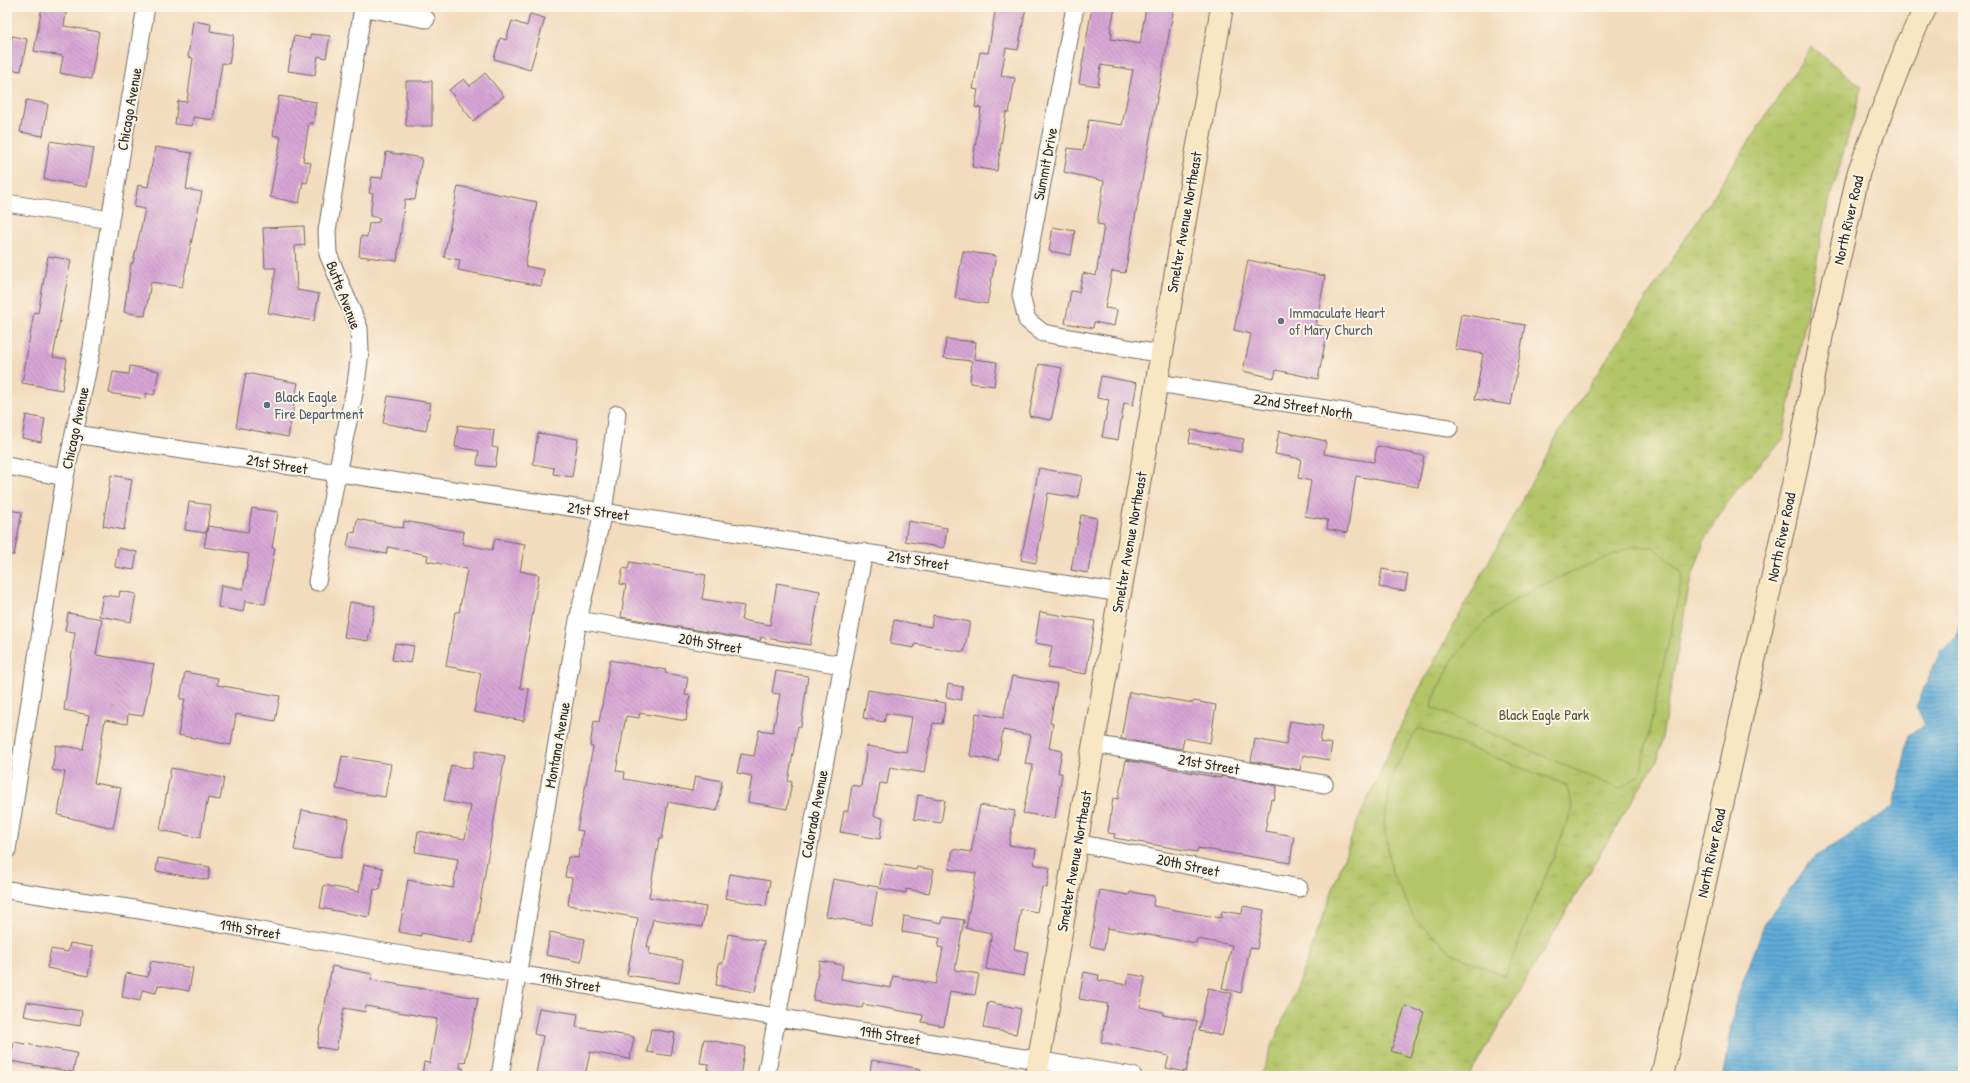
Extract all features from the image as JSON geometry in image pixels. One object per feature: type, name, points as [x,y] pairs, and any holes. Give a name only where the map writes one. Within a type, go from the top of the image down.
[{"type":"street","name":"Chicago Avenue","points":[[7,850],[65,477],[92,348],[110,220],[146,7]]},
{"type":"street","points":[[362,7],[426,20]]},
{"type":"street","name":"Butte Avenue","points":[[317,582],[337,473],[356,384],[360,352],[359,328],[328,254],[327,231],[362,7]]},
{"type":"street","name":"Summit Drive","points":[[1074,7],[1021,295],[1027,320],[1043,334],[1161,354]]},
{"type":"street","name":"Smelter Avenue Northeast","points":[[1037,1068],[1222,7]]},
{"type":"street","name":"North River Road","points":[[1662,1076],[1796,471],[1823,329],[1859,171],[1908,43],[1926,7]]},
{"type":"street","points":[[7,203],[110,220]]},
{"type":"street","name":"22nd Street North","points":[[1157,383],[1449,428]]},
{"type":"street","name":"Montana Avenue","points":[[500,1076],[578,620],[603,512],[618,414]]},
{"type":"street","name":"21st Street","points":[[74,434],[603,512],[1120,592]]},
{"type":"street","points":[[7,466],[65,477]]},
{"type":"street","name":"Colorado Avenue","points":[[766,1076],[776,1016],[864,552]]},
{"type":"street","name":"20th Street","points":[[578,620],[842,665]]},
{"type":"street","name":"21st Street","points":[[1094,744],[1324,784]]},
{"type":"street","name":"20th Street","points":[[1077,842],[1299,888]]},
{"type":"street","name":"19th Street","points":[[7,890],[134,909],[776,1016],[1037,1068],[1133,1076]]},
{"type":"green space","name":"Black Eagle Park","points":[[1811,47],[1862,87],[1825,217],[1783,439],[1733,494],[1705,538],[1689,587],[1658,759],[1622,817],[1469,1076],[1260,1076],[1309,956],[1356,825],[1410,706],[1559,432]]},
{"type":"green space","points":[[1631,547],[1654,547],[1683,574],[1640,774],[1619,789],[1431,707],[1446,672],[1465,644],[1486,621],[1510,603],[1537,588],[1566,574]]},
{"type":"green space","points":[[1418,728],[1566,785],[1573,808],[1505,976],[1453,954],[1415,919],[1392,873],[1384,823],[1393,772]]},
{"type":"water","points":[[1963,609],[1963,1076],[1724,1076],[1735,1004],[1765,923],[1812,859],[1894,806],[1909,736],[1925,724],[1916,707],[1941,650],[1956,640]]},
{"type":"building","points":[[42,7],[67,7],[64,26],[99,32],[91,79],[60,73],[63,56],[34,51]]},
{"type":"building","points":[[996,7],[1026,7],[1018,50],[1006,48],[1001,76],[1015,78],[1009,113],[1006,112],[997,171],[972,167],[981,108],[975,107],[978,90],[973,89],[980,52],[988,53]]},
{"type":"building","points":[[1092,7],[1115,7],[1110,32],[1112,32],[1111,39],[1140,44],[1146,7],[1174,7],[1125,273],[1112,271],[1105,308],[1117,310],[1114,326],[1094,322],[1093,328],[1065,323],[1071,291],[1079,292],[1083,273],[1096,276],[1104,225],[1097,224],[1104,181],[1064,172],[1068,148],[1083,150],[1089,120],[1122,125],[1133,70],[1101,65],[1098,86],[1079,83]]},
{"type":"building","points":[[530,14],[545,18],[530,70],[494,59],[500,38],[506,40],[512,21],[527,26]]},
{"type":"building","points":[[193,21],[211,24],[210,31],[234,35],[229,64],[222,63],[213,120],[193,117],[192,126],[175,124],[178,101],[187,102],[193,58],[188,57]]},
{"type":"building","points":[[310,34],[330,36],[326,58],[318,56],[315,75],[288,71],[294,36],[310,39]]},
{"type":"building","points":[[12,36],[27,39],[21,71],[7,69],[7,44],[10,45]]},
{"type":"building","points":[[485,73],[504,96],[473,121],[449,90],[464,79],[470,86]]},
{"type":"building","points":[[406,81],[432,81],[432,126],[406,126]]},
{"type":"building","points":[[279,96],[316,102],[313,124],[309,123],[303,161],[311,163],[307,183],[303,182],[299,203],[270,197],[281,137],[273,135]]},
{"type":"building","points":[[26,100],[48,104],[43,136],[20,132]]},
{"type":"building","points":[[50,141],[94,148],[87,187],[44,179]]},
{"type":"building","points":[[155,147],[192,153],[186,189],[202,192],[182,287],[151,282],[145,316],[124,312],[131,263],[133,263],[145,209],[134,207],[138,185],[148,187]]},
{"type":"building","points":[[386,152],[422,158],[415,200],[405,199],[397,261],[359,256],[361,236],[367,237],[369,223],[379,222],[380,218],[370,216],[373,194],[369,193],[372,177],[382,178]]},
{"type":"building","points":[[458,186],[537,202],[525,266],[544,270],[541,286],[458,270],[460,260],[444,257]]},
{"type":"building","points":[[304,226],[305,245],[295,246],[297,290],[319,294],[314,321],[268,313],[276,268],[265,268],[263,228]]},
{"type":"building","points":[[1053,227],[1075,231],[1071,255],[1049,251]]},
{"type":"building","points":[[963,251],[996,256],[987,304],[955,298]]},
{"type":"building","points":[[48,256],[71,260],[53,357],[67,359],[62,390],[22,383],[34,312],[38,313]]},
{"type":"building","points":[[1248,260],[1325,276],[1316,325],[1328,328],[1318,379],[1276,370],[1274,378],[1243,371],[1251,334],[1234,330]]},
{"type":"building","points":[[1461,314],[1525,325],[1511,405],[1475,399],[1483,354],[1455,349]]},
{"type":"building","points":[[946,339],[976,342],[974,359],[997,362],[994,386],[970,383],[972,361],[944,358]]},
{"type":"building","points":[[1039,364],[1062,368],[1051,420],[1029,416]]},
{"type":"building","points":[[130,366],[159,371],[154,395],[146,393],[145,399],[109,393],[113,372],[129,374]]},
{"type":"building","points":[[246,373],[298,383],[288,437],[236,427]]},
{"type":"building","points":[[1101,376],[1137,383],[1133,405],[1124,403],[1118,440],[1102,437],[1109,400],[1097,398]]},
{"type":"building","points":[[388,396],[431,403],[426,431],[383,423]]},
{"type":"building","points":[[26,415],[45,419],[41,442],[22,438]]},
{"type":"building","points":[[458,425],[494,430],[492,447],[498,448],[495,467],[477,465],[479,451],[455,447]]},
{"type":"building","points":[[1191,430],[1244,439],[1241,452],[1189,443]]},
{"type":"building","points":[[1279,431],[1326,441],[1324,454],[1374,462],[1377,446],[1424,456],[1418,487],[1356,476],[1347,533],[1327,529],[1328,520],[1305,516],[1311,481],[1298,478],[1301,459],[1275,454]]},
{"type":"building","points":[[538,433],[578,439],[572,477],[553,474],[554,468],[533,464]]},
{"type":"building","points":[[1039,468],[1082,476],[1078,498],[1048,493],[1036,563],[1021,560]]},
{"type":"building","points":[[111,475],[132,479],[124,530],[103,526]]},
{"type":"building","points":[[189,502],[211,505],[206,533],[185,530]]},
{"type":"building","points":[[252,508],[278,512],[272,548],[275,548],[265,604],[245,601],[243,612],[218,607],[221,585],[243,589],[249,554],[204,547],[208,526],[248,532]]},
{"type":"building","points":[[7,510],[22,512],[14,555],[7,555]]},
{"type":"building","points":[[1081,515],[1097,518],[1088,573],[1071,570]]},
{"type":"building","points":[[357,519],[403,528],[404,521],[464,532],[462,544],[492,550],[495,539],[525,544],[520,571],[539,575],[520,688],[529,689],[524,721],[474,712],[481,673],[446,666],[455,612],[459,612],[467,569],[427,561],[428,555],[388,547],[386,554],[347,546],[350,532],[355,533]]},
{"type":"building","points":[[908,521],[947,528],[944,548],[905,541]]},
{"type":"building","points":[[118,548],[137,552],[134,570],[115,567]]},
{"type":"building","points":[[630,562],[706,575],[702,599],[744,606],[741,620],[770,625],[777,583],[820,591],[810,645],[761,637],[760,641],[621,617],[626,585],[620,584],[623,568],[628,569]]},
{"type":"building","points":[[1382,569],[1408,574],[1405,591],[1379,587]]},
{"type":"building","points":[[120,591],[136,594],[131,622],[99,616],[103,595],[119,597]]},
{"type":"building","points":[[350,602],[375,606],[368,641],[344,637]]},
{"type":"building","points":[[1040,612],[1095,621],[1086,674],[1048,668],[1052,646],[1035,643]]},
{"type":"building","points":[[68,613],[102,619],[96,655],[154,664],[143,716],[128,714],[127,724],[105,720],[94,783],[121,788],[113,828],[58,815],[65,772],[52,770],[56,745],[83,749],[89,715],[64,710],[75,632],[65,631]]},
{"type":"building","points":[[933,615],[970,622],[964,652],[915,644],[914,648],[890,644],[894,620],[931,627]]},
{"type":"building","points":[[395,643],[414,646],[411,663],[392,660]]},
{"type":"building","points":[[610,660],[666,670],[665,673],[688,677],[685,695],[690,696],[686,721],[640,713],[639,718],[626,716],[616,771],[625,772],[624,779],[692,791],[695,776],[722,781],[717,811],[668,802],[662,839],[659,839],[649,897],[706,907],[702,927],[653,919],[647,947],[650,947],[649,954],[683,960],[679,983],[627,975],[638,918],[568,905],[572,878],[565,877],[568,857],[578,858],[583,831],[577,830],[593,747],[590,746],[594,721],[599,722]]},
{"type":"building","points":[[776,671],[808,676],[801,727],[798,726],[788,781],[792,782],[787,809],[748,802],[752,776],[737,773],[741,754],[754,756],[759,730],[773,732],[780,694],[772,693]]},
{"type":"building","points":[[185,672],[218,678],[217,685],[280,696],[275,721],[236,714],[231,745],[178,735],[185,699],[180,699]]},
{"type":"building","points":[[1012,676],[1057,684],[1050,723],[1053,724],[1049,748],[1062,751],[1058,773],[1062,773],[1055,818],[1023,813],[1033,765],[1025,764],[1031,735],[1003,730],[998,761],[970,756],[976,713],[1003,718]]},
{"type":"building","points":[[948,684],[963,687],[961,700],[946,697]]},
{"type":"building","points":[[868,690],[946,703],[942,724],[933,723],[924,773],[890,767],[887,784],[880,783],[874,816],[883,818],[880,839],[840,832],[844,811],[848,811],[852,785],[861,787],[867,746],[906,752],[912,717],[886,713],[884,722],[863,718]]},
{"type":"building","points":[[1129,692],[1193,703],[1194,701],[1216,705],[1210,743],[1184,738],[1182,749],[1121,739]]},
{"type":"building","points":[[1290,721],[1323,726],[1320,742],[1332,744],[1329,760],[1303,755],[1300,770],[1251,761],[1255,739],[1286,745]]},
{"type":"building","points":[[476,750],[505,756],[473,943],[421,933],[421,936],[399,932],[408,880],[453,888],[458,859],[415,852],[418,831],[465,839],[471,806],[444,801],[451,765],[472,769]]},
{"type":"building","points":[[342,756],[391,764],[385,797],[336,789]]},
{"type":"building","points":[[1126,760],[1221,778],[1221,776],[1277,786],[1274,800],[1271,799],[1265,831],[1294,836],[1290,863],[1198,848],[1197,852],[1114,838],[1115,834],[1108,833],[1113,798],[1118,799]]},
{"type":"building","points":[[171,768],[224,778],[220,800],[208,798],[200,838],[160,830]]},
{"type":"building","points":[[918,795],[945,800],[941,823],[914,819]]},
{"type":"building","points":[[980,805],[1015,811],[1009,845],[1036,849],[1034,864],[1050,868],[1047,888],[1042,887],[1037,912],[1021,909],[1014,949],[1028,952],[1024,976],[986,969],[992,933],[966,928],[976,873],[949,869],[953,849],[971,852]]},
{"type":"building","points":[[302,810],[349,819],[341,858],[294,850]]},
{"type":"building","points":[[158,858],[210,867],[208,880],[156,871]]},
{"type":"building","points":[[364,864],[383,868],[380,890],[374,889],[369,917],[320,908],[324,885],[359,892]]},
{"type":"building","points":[[884,864],[916,870],[917,867],[934,870],[929,893],[906,889],[906,893],[879,888]]},
{"type":"building","points":[[730,874],[770,881],[766,906],[725,898]]},
{"type":"building","points":[[833,879],[878,887],[871,925],[826,916]]},
{"type":"building","points":[[1100,890],[1129,895],[1130,892],[1154,896],[1153,906],[1221,918],[1222,911],[1242,914],[1243,906],[1264,910],[1257,949],[1250,948],[1241,993],[1222,988],[1232,945],[1197,939],[1196,943],[1107,928],[1104,949],[1090,946]]},
{"type":"building","points":[[904,916],[942,923],[943,917],[964,920],[955,970],[979,974],[975,995],[950,991],[944,1026],[922,1022],[923,1015],[863,1004],[862,1008],[813,1000],[820,961],[843,965],[841,979],[891,988],[893,976],[936,984],[943,948],[938,947],[940,938],[902,932]]},
{"type":"building","points":[[550,932],[585,939],[581,962],[546,955]]},
{"type":"building","points":[[728,934],[764,941],[755,992],[716,985],[719,963],[723,963]]},
{"type":"building","points":[[70,943],[93,947],[88,976],[47,968],[51,949],[68,952]]},
{"type":"building","points":[[151,961],[193,968],[189,991],[158,985],[156,993],[142,990],[140,1001],[122,997],[126,973],[148,977]]},
{"type":"building","points":[[332,966],[372,974],[371,980],[478,998],[465,1063],[461,1062],[460,1068],[463,1068],[463,1076],[422,1076],[424,1062],[430,1063],[437,1019],[366,1006],[365,1012],[344,1008],[336,1050],[317,1047]]},
{"type":"building","points":[[1084,972],[1099,975],[1098,980],[1127,985],[1129,974],[1145,977],[1140,1007],[1163,1012],[1163,1015],[1197,1021],[1186,1072],[1166,1068],[1169,1056],[1101,1042],[1108,1004],[1079,999]]},
{"type":"building","points":[[1208,988],[1232,993],[1222,1036],[1199,1031]]},
{"type":"building","points":[[27,1002],[82,1011],[80,1026],[24,1016]]},
{"type":"building","points":[[988,1002],[1021,1009],[1016,1034],[983,1028]]},
{"type":"building","points":[[1405,1006],[1424,1012],[1410,1057],[1391,1051]]},
{"type":"building","points":[[539,1008],[578,1014],[576,1027],[634,1037],[630,1059],[590,1052],[585,1076],[550,1076],[536,1074],[543,1036],[534,1034]]},
{"type":"building","points":[[651,1029],[675,1033],[671,1056],[647,1052]]},
{"type":"building","points":[[704,1039],[745,1047],[740,1076],[707,1076],[709,1064],[700,1063]]},
{"type":"building","points":[[14,1042],[77,1053],[73,1072],[10,1061]]},
{"type":"building","points":[[872,1060],[921,1069],[920,1076],[869,1076]]},
{"type":"place","name":"Immaculate Heart of Mary Church","points":[[1281,321]]},
{"type":"place","name":"Black Eagle Fire Department","points":[[267,405]]}]
